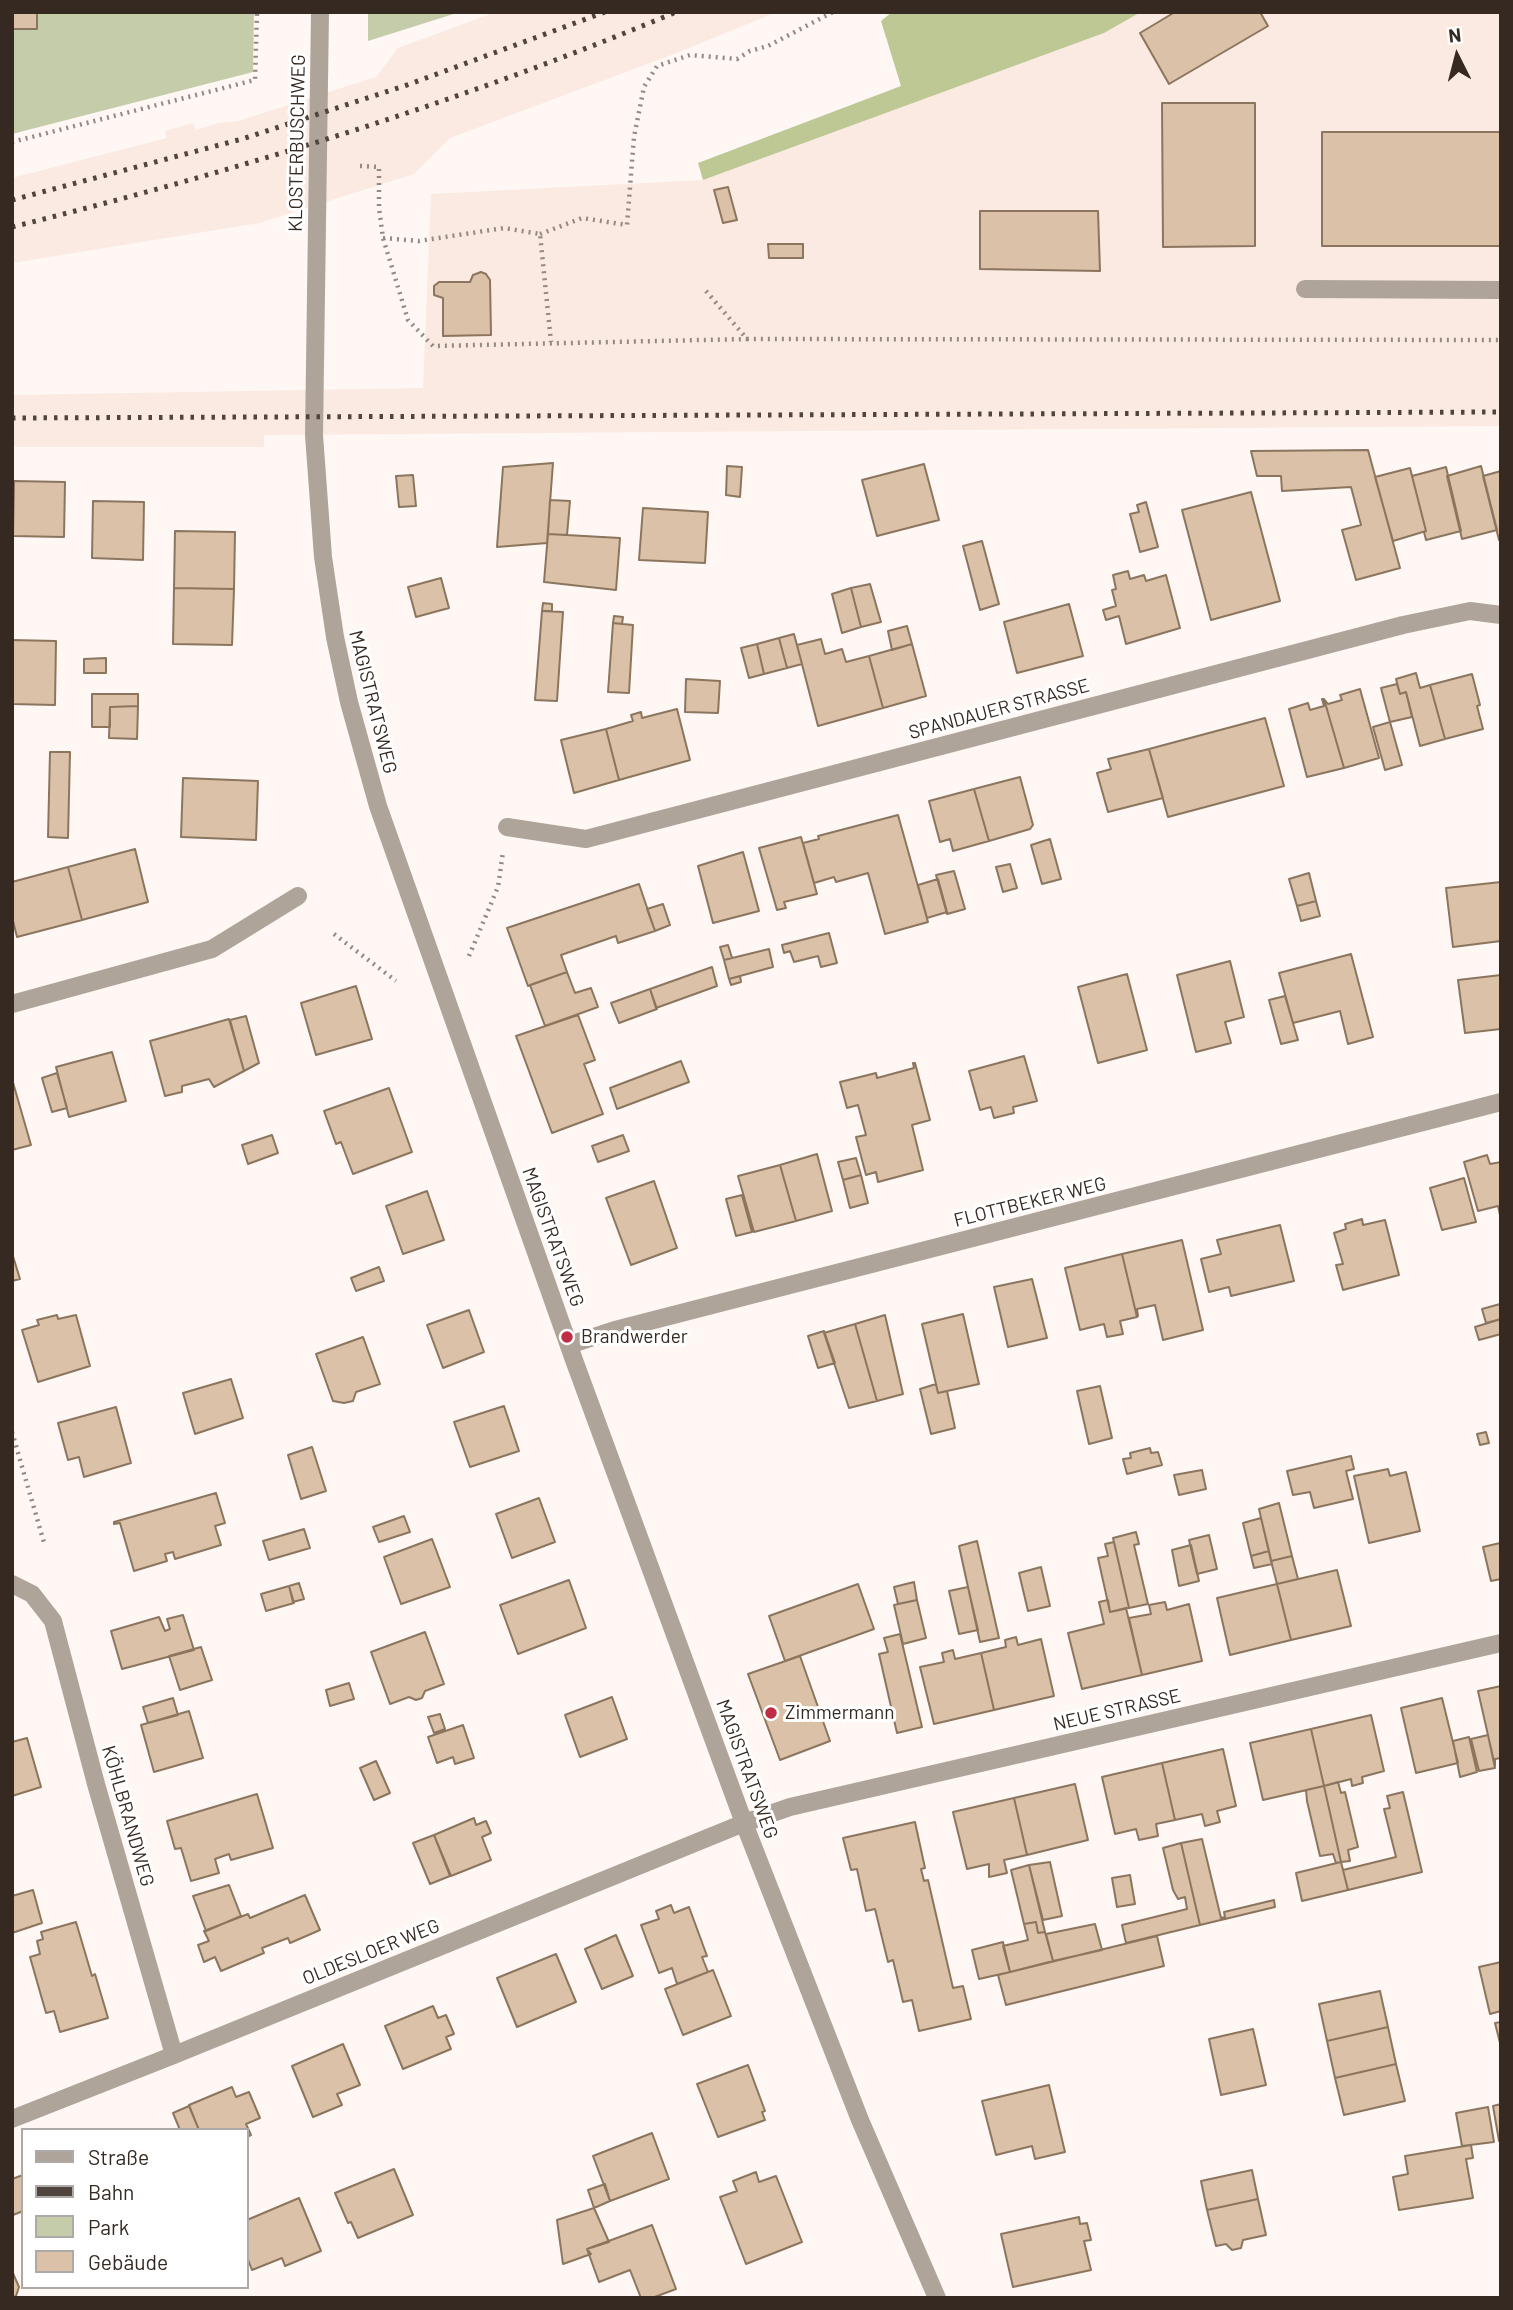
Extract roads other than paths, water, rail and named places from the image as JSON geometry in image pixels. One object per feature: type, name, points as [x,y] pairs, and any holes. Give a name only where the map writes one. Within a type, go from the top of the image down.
[{"type":"street","name":"KLOSTERBUSCHWEG","points":[[317,274],[320,12]]},
{"type":"street","name":"MAGISTRATSWEG","points":[[317,274],[314,435],[328,597],[349,702],[378,806],[569,1345],[744,1822],[860,2120],[936,2298]]},
{"type":"street","points":[[1305,289],[1501,290]]},
{"type":"street","name":"SPANDAUER STRASSE","points":[[507,827],[586,839],[1402,625],[1470,611],[1501,615]]},
{"type":"street","points":[[12,1004],[212,949],[298,895]]},
{"type":"street","name":"FLOTTBEKER WEG","points":[[569,1345],[628,1327],[1501,1102]]},
{"type":"street","name":"KÖHLBRANDWEG","points":[[12,1584],[32,1594],[53,1621],[96,1784],[174,2055]]},
{"type":"street","name":"NEUE STRASSE","points":[[744,1822],[790,1807],[1501,1643]]},
{"type":"street","name":"OLDESLOER WEG","points":[[12,2119],[744,1822]]},
{"type":"railway","points":[[12,200],[242,139],[407,85],[605,12]]},
{"type":"railway","points":[[12,227],[181,182],[348,132],[513,76],[676,12]]},
{"type":"railway","points":[[12,418],[1501,412]]},
{"type":"place","name":"Brandwerder","points":[[567,1337]]},
{"type":"place","name":"Zimmermann","points":[[771,1713]]}]
